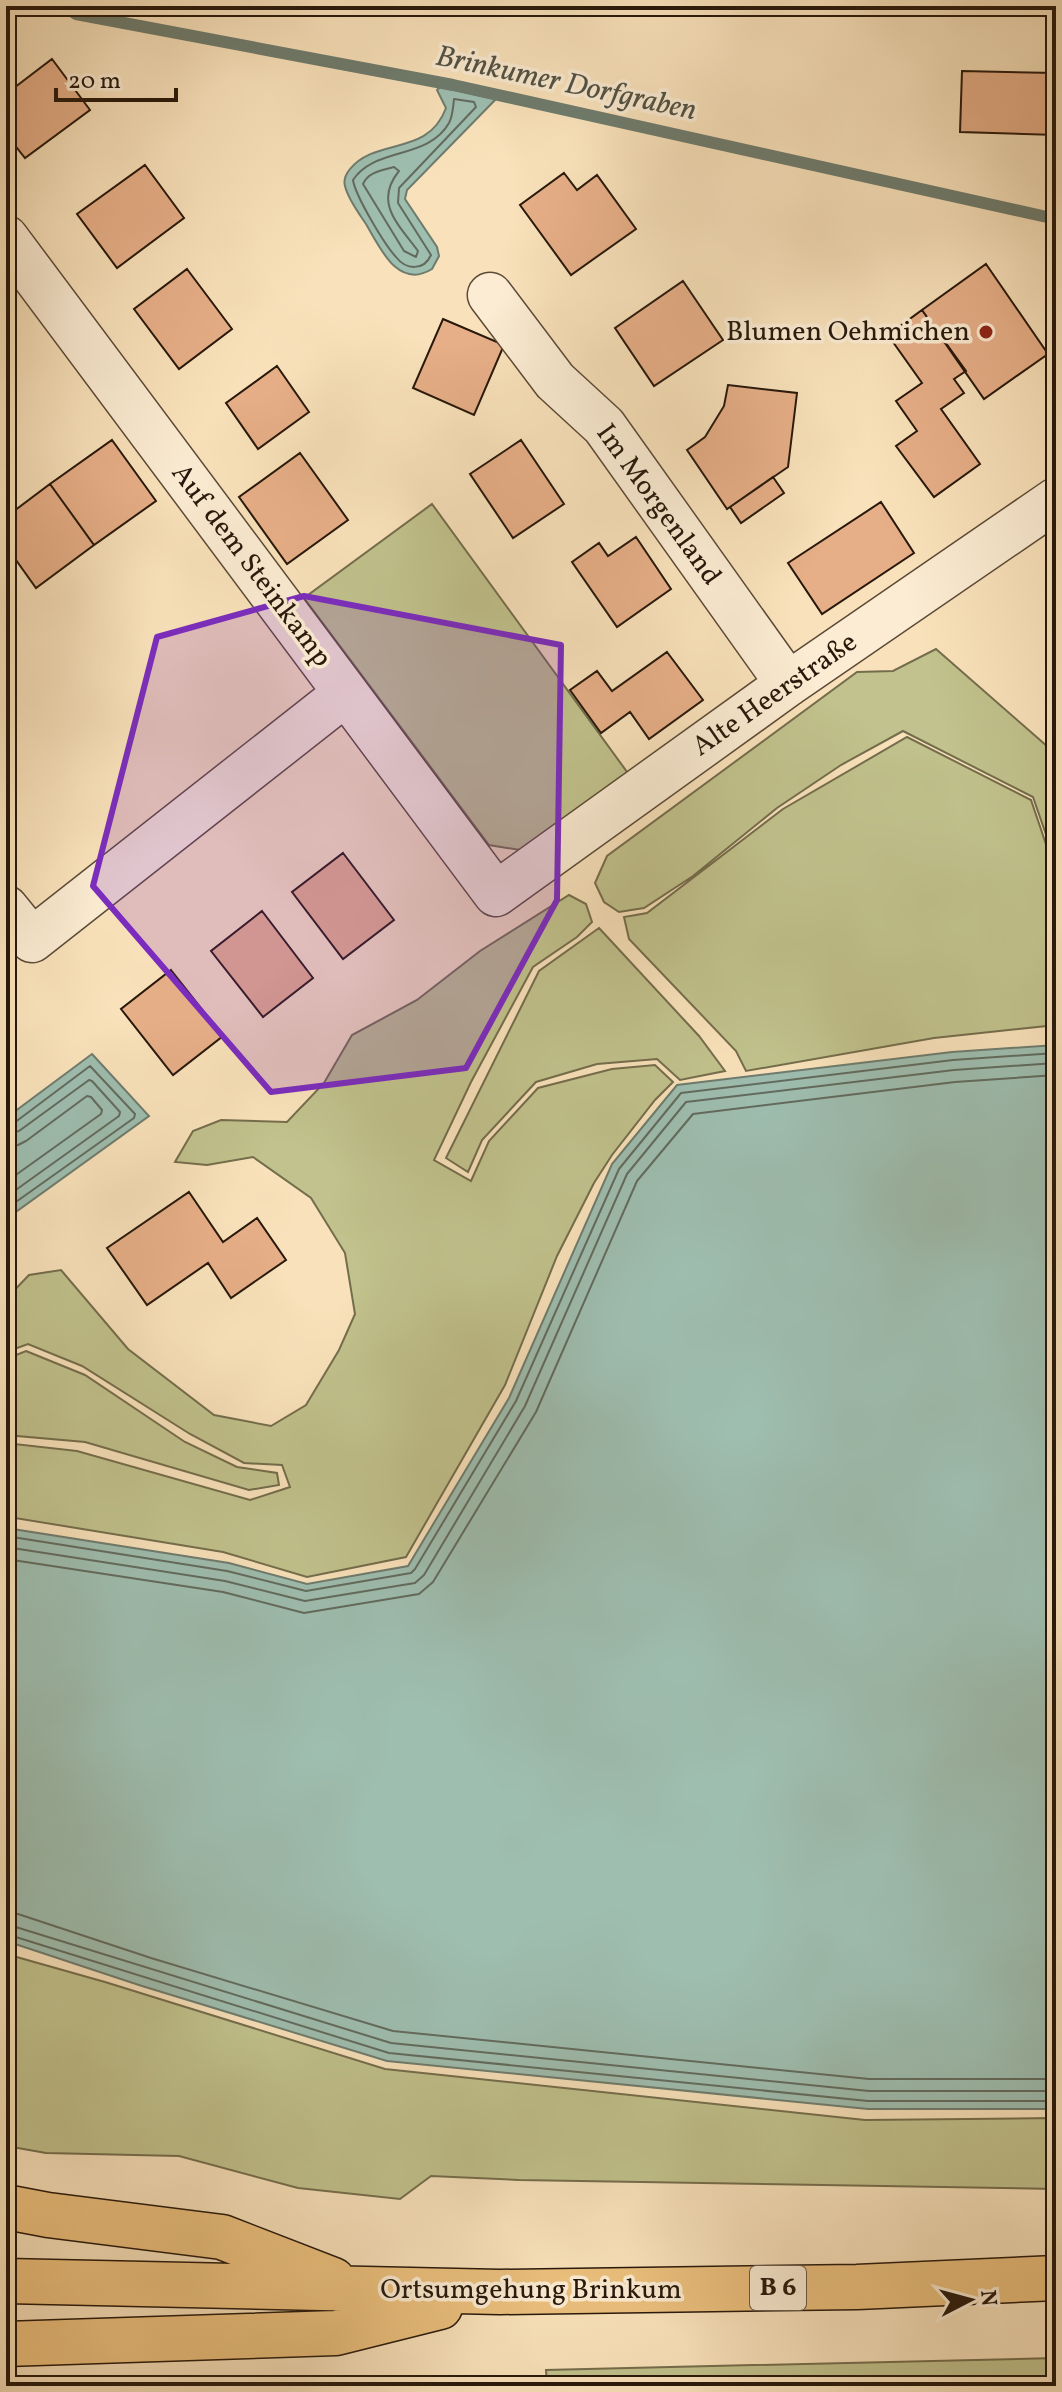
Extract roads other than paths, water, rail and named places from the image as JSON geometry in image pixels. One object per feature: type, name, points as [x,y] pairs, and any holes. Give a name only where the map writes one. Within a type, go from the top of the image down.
[{"type":"highway","name":"B 6","points":[[6,2207],[222,2237],[362,2290]]},
{"type":"highway","name":"Ortsumgehung Brinkum","points":[[6,2281],[500,2292],[857,2287],[1056,2278]]},
{"type":"highway","name":"B 6","points":[[6,2344],[336,2333],[500,2292]]},
{"type":"street","name":"Auf dem Steinkamp","points":[[6,238],[496,894]]},
{"type":"street","name":"Im Morgenland","points":[[490,295],[555,381],[604,426],[788,684]]},
{"type":"street","name":"Alte Heerstraße","points":[[496,894],[788,684],[1056,500]]},
{"type":"street","points":[[6,908],[32,940],[346,693]]},
{"type":"water","points":[[440,87],[496,99],[407,190],[405,199],[437,247],[439,256],[432,269],[409,274],[400,270],[384,254],[351,201],[345,179],[361,159],[427,134],[446,108],[437,90]]},
{"type":"water","points":[[1056,1045],[1056,2109],[868,2109],[387,2061],[6,1941],[6,1528],[229,1563],[307,1584],[408,1566],[509,1398],[612,1164],[677,1085],[952,1052]]},
{"type":"water","points":[[92,1054],[149,1116],[6,1219],[6,1118]]},
{"type":"waterway","name":"Brinkumer Dorfgraben","points":[[64,6],[76,14],[453,85],[1056,219]]},
{"type":"place","name":"Blumen Oehmichen","points":[[986,332]]}]
